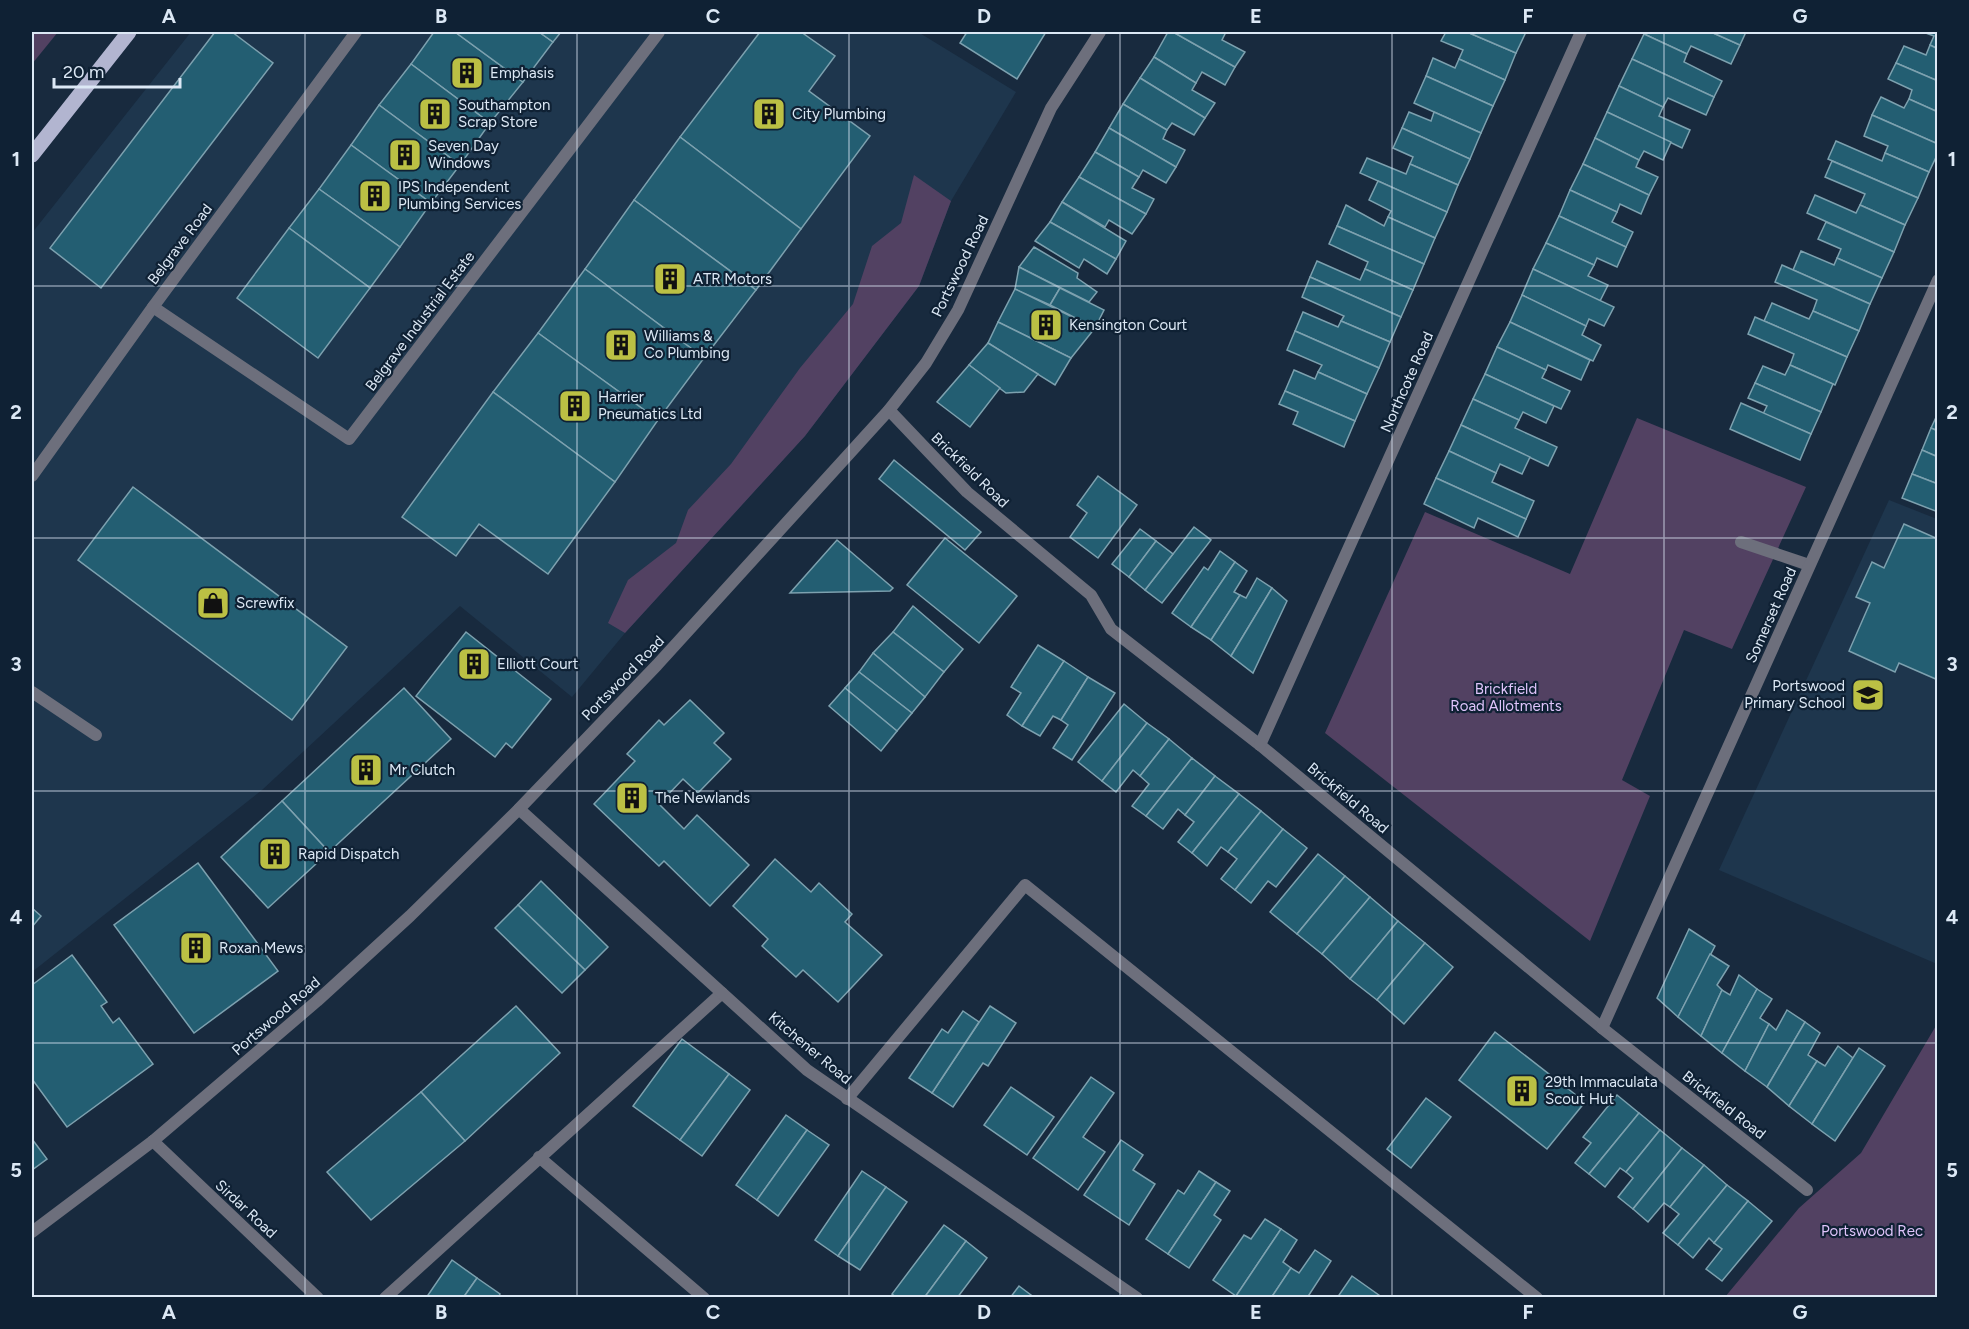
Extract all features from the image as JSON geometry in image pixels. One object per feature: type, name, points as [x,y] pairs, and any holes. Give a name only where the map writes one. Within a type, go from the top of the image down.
[{"type":"main road","points":[[32,155],[129,32]]},
{"type":"street","name":"Belgrave Road","points":[[32,476],[153,307],[356,32]]},
{"type":"street","name":"Belgrave Industrial Estate","points":[[153,307],[349,439],[659,32]]},
{"type":"street","name":"Portswood Road","points":[[32,1232],[153,1141],[326,993],[410,916],[519,809],[702,617],[889,410],[926,363],[958,310],[1051,108],[1100,32]]},
{"type":"street","name":"Northcote Road","points":[[1260,745],[1581,32]]},
{"type":"street","name":"Somerset Road","points":[[1602,1028],[1938,280]]},
{"type":"street","name":"Brickfield Road","points":[[889,410],[967,492],[1091,595],[1112,629],[1260,745],[1602,1028],[1807,1190]]},
{"type":"street","points":[[1741,542],[1809,566]]},
{"type":"street","points":[[32,692],[96,735]]},
{"type":"street","name":"Kitchener Road","points":[[519,809],[807,1070],[1137,1298]]},
{"type":"street","points":[[847,1099],[1025,885],[1537,1298]]},
{"type":"street","points":[[385,1298],[723,993]]},
{"type":"street","name":"Sirdar Road","points":[[153,1141],[318,1298]]},
{"type":"street","points":[[539,1157],[704,1298]]},
{"type":"shaded area","points":[[191,32],[918,32],[1016,92],[951,201],[919,286],[805,436],[625,633],[572,697],[460,606],[262,790],[32,972],[32,233]]},
{"type":"shaded area","name":"Portswood Primary School","points":[[1889,500],[1937,519],[1937,964],[1719,870]]},
{"type":"green space","points":[[32,32],[58,32],[32,64]]},
{"type":"green space","points":[[914,175],[951,201],[919,286],[805,436],[625,633],[608,623],[628,580],[676,543],[688,510],[731,464],[800,368],[853,304],[872,246],[901,223]]},
{"type":"green space","name":"Brickfield Road Allotments","points":[[1637,418],[1806,487],[1732,649],[1684,630],[1622,780],[1650,796],[1590,941],[1325,733],[1425,512],[1570,574]]},
{"type":"green space","name":"Portswood Rec","points":[[1937,1024],[1937,1297],[1725,1297],[1799,1208],[1861,1153]]},
{"type":"building","points":[[215,32],[232,32],[273,63],[101,288],[50,248]]},
{"type":"building","name":"Emphasis","points":[[434,32],[455,32],[523,82],[490,123],[411,64]]},
{"type":"building","points":[[455,32],[539,32],[553,42],[523,82]]},
{"type":"building","points":[[539,32],[561,32],[553,42]]},
{"type":"building","name":"City Plumbing","points":[[760,32],[801,32],[835,56],[809,91],[870,136],[801,229],[680,137]]},
{"type":"building","points":[[967,32],[1046,32],[1017,79],[960,43]]},
{"type":"building","points":[[1168,32],[1173,32],[1235,67],[1225,85],[1202,72],[1196,83],[1154,57]]},
{"type":"building","points":[[1173,32],[1226,32],[1222,40],[1245,52],[1235,67]]},
{"type":"building","points":[[1446,32],[1467,32],[1516,53],[1505,80],[1459,59],[1463,50],[1441,41]]},
{"type":"building","points":[[1467,32],[1526,32],[1516,53]]},
{"type":"building","points":[[1645,32],[1711,32],[1740,45],[1731,64],[1691,46],[1687,54],[1644,34]]},
{"type":"building","points":[[1711,32],[1746,32],[1740,45]]},
{"type":"building","points":[[1923,32],[1938,32],[1938,49],[1930,45],[1934,36]]},
{"type":"building","points":[[1644,34],[1687,54],[1684,62],[1722,81],[1714,97],[1632,59]]},
{"type":"building","points":[[1930,45],[1938,49],[1938,81],[1896,63],[1904,46],[1926,55]]},
{"type":"building","points":[[1154,57],[1196,83],[1192,90],[1215,103],[1205,118],[1140,78]]},
{"type":"building","points":[[1433,58],[1455,68],[1459,59],[1505,80],[1493,106],[1426,76]]},
{"type":"building","points":[[1632,59],[1714,97],[1706,115],[1668,98],[1663,107],[1619,86]]},
{"type":"building","points":[[1896,63],[1938,81],[1938,112],[1909,99],[1912,90],[1888,79]]},
{"type":"building","name":"Southampton Scrap Store","points":[[411,64],[490,123],[460,165],[379,105]]},
{"type":"building","points":[[1426,76],[1493,106],[1481,133],[1414,103]]},
{"type":"building","points":[[1140,78],[1205,118],[1194,135],[1172,123],[1167,130],[1123,104]]},
{"type":"building","points":[[1619,86],[1663,107],[1659,116],[1690,130],[1682,148],[1607,112]]},
{"type":"building","points":[[1881,97],[1904,108],[1909,99],[1938,112],[1938,144],[1872,115]]},
{"type":"building","points":[[1123,104],[1167,130],[1163,139],[1185,150],[1176,167],[1109,128]]},
{"type":"building","name":"Seven Day Windows","points":[[379,105],[460,165],[431,203],[351,145]]},
{"type":"building","points":[[1409,112],[1431,121],[1434,112],[1481,133],[1470,159],[1402,128]]},
{"type":"building","points":[[1607,112],[1671,142],[1663,160],[1644,151],[1639,160],[1595,138]]},
{"type":"building","points":[[1872,115],[1938,144],[1938,153],[1929,172],[1885,153],[1888,146],[1864,136]]},
{"type":"building","points":[[1109,128],[1176,167],[1166,183],[1143,170],[1139,177],[1095,152]]},
{"type":"building","points":[[1402,128],[1470,159],[1458,185],[1410,164],[1413,157],[1393,148]]},
{"type":"building","points":[[680,137],[801,229],[756,290],[634,200]]},
{"type":"building","points":[[1595,138],[1639,160],[1636,167],[1658,177],[1649,195],[1583,164]]},
{"type":"building","points":[[1836,141],[1882,161],[1885,153],[1929,172],[1918,198],[1828,159]]},
{"type":"building","name":"IPS Independent Plumbing Services","points":[[351,145],[431,203],[400,247],[319,189]]},
{"type":"building","points":[[1095,152],[1139,177],[1132,188],[1154,199],[1146,214],[1079,177]]},
{"type":"building","points":[[1367,158],[1406,174],[1410,164],[1458,185],[1447,212],[1360,173]]},
{"type":"building","points":[[1832,161],[1918,198],[1905,225],[1860,205],[1865,194],[1825,177]]},
{"type":"building","points":[[1583,164],[1649,195],[1641,214],[1620,204],[1617,212],[1570,190]]},
{"type":"building","points":[[1079,177],[1146,214],[1132,234],[1109,220],[1105,227],[1062,202]]},
{"type":"building","points":[[1378,181],[1447,212],[1435,238],[1388,217],[1391,211],[1369,200]]},
{"type":"building","points":[[319,189],[400,247],[370,288],[289,228]]},
{"type":"building","points":[[1570,190],[1617,212],[1612,222],[1633,232],[1626,247],[1559,216]]},
{"type":"building","points":[[1815,195],[1856,213],[1860,205],[1905,225],[1894,252],[1807,213]]},
{"type":"building","name":"ATR Motors","points":[[634,200],[756,290],[704,358],[585,269]]},
{"type":"building","points":[[1062,202],[1126,241],[1116,259],[1050,222]]},
{"type":"building","points":[[1346,205],[1384,226],[1388,217],[1435,238],[1424,264],[1337,226]]},
{"type":"building","points":[[1559,216],[1626,247],[1617,267],[1597,258],[1594,265],[1546,243]]},
{"type":"building","points":[[1050,222],[1116,259],[1107,274],[1084,259],[1079,268],[1035,241]]},
{"type":"building","points":[[1826,222],[1894,252],[1882,278],[1837,258],[1841,249],[1818,239]]},
{"type":"building","points":[[1337,226],[1424,264],[1413,290],[1365,269],[1368,262],[1329,244]]},
{"type":"building","points":[[289,228],[370,288],[318,358],[237,298]]},
{"type":"building","points":[[1546,243],[1594,265],[1588,276],[1608,285],[1600,301],[1533,269]]},
{"type":"building","points":[[1034,247],[1078,273],[1077,278],[1097,292],[1089,302],[1019,267]]},
{"type":"building","points":[[1801,251],[1834,265],[1837,258],[1882,278],[1870,304],[1793,270]]},
{"type":"building","points":[[1317,261],[1360,280],[1365,269],[1413,290],[1401,317],[1310,277]]},
{"type":"building","points":[[1782,265],[1870,304],[1859,331],[1813,311],[1817,300],[1775,282]]},
{"type":"building","points":[[1019,267],[1060,288],[1050,305],[1015,289]]},
{"type":"building","name":"Williams & Co Plumbing","points":[[585,269],[704,358],[658,420],[538,333]]},
{"type":"building","points":[[1533,269],[1614,307],[1604,326],[1589,319],[1586,326],[1522,295]]},
{"type":"building","points":[[1310,277],[1401,317],[1390,342],[1341,321],[1344,316],[1302,297]]},
{"type":"building","points":[[1060,288],[1104,310],[1095,328],[1050,305]]},
{"type":"building","name":"Kensington Court","points":[[1015,289],[1095,328],[1071,358],[998,322]]},
{"type":"building","points":[[1522,295],[1586,326],[1582,335],[1601,345],[1593,361],[1510,322]]},
{"type":"building","points":[[1772,303],[1809,319],[1813,311],[1859,331],[1847,357],[1764,321]]},
{"type":"building","points":[[1303,312],[1338,327],[1341,321],[1390,342],[1379,368],[1295,331]]},
{"type":"building","points":[[1755,317],[1847,357],[1835,385],[1790,365],[1794,354],[1748,334]]},
{"type":"building","points":[[998,322],[1071,358],[1055,385],[988,343]]},
{"type":"building","points":[[1510,322],[1590,360],[1581,380],[1548,365],[1546,370],[1497,347]]},
{"type":"building","points":[[1295,331],[1379,368],[1367,394],[1318,372],[1322,365],[1287,350]]},
{"type":"building","name":"Harrier Pneumatics Ltd","points":[[538,333],[658,420],[615,482],[493,392]]},
{"type":"building","points":[[988,343],[1038,374],[1024,392],[1006,393],[969,365]]},
{"type":"building","points":[[1497,347],[1546,370],[1542,378],[1570,391],[1561,409],[1485,374]]},
{"type":"building","points":[[969,365],[1000,388],[970,427],[937,402]]},
{"type":"building","points":[[1790,365],[1833,384],[1821,412],[1755,383],[1763,366],[1785,375]]},
{"type":"building","points":[[1294,370],[1315,379],[1318,372],[1367,394],[1355,421],[1285,391]]},
{"type":"building","points":[[1485,374],[1554,406],[1546,423],[1523,412],[1519,420],[1473,399]]},
{"type":"building","points":[[1755,383],[1821,412],[1811,434],[1763,414],[1767,406],[1748,398]]},
{"type":"building","points":[[1285,391],[1355,421],[1344,447],[1293,424],[1298,412],[1279,404]]},
{"type":"building","points":[[493,392],[615,482],[548,574],[479,524],[456,556],[402,517]]},
{"type":"building","points":[[1473,399],[1519,420],[1515,428],[1557,447],[1548,466],[1461,425]]},
{"type":"building","points":[[1741,403],[1811,434],[1800,460],[1730,429]]},
{"type":"building","points":[[1938,413],[1938,431],[1931,428]]},
{"type":"building","points":[[1461,425],[1530,457],[1522,474],[1500,464],[1496,473],[1449,451]]},
{"type":"building","points":[[1931,428],[1938,431],[1938,457],[1922,450]]},
{"type":"building","points":[[1922,450],[1938,457],[1938,484],[1912,474]]},
{"type":"building","points":[[1449,451],[1496,473],[1492,482],[1534,501],[1526,519],[1436,478]]},
{"type":"building","points":[[894,460],[981,532],[965,550],[879,479]]},
{"type":"building","points":[[1912,474],[1938,484],[1938,512],[1902,498]]},
{"type":"building","points":[[1098,476],[1137,505],[1098,558],[1070,537],[1087,513],[1077,505]]},
{"type":"building","points":[[1436,478],[1526,519],[1518,537],[1478,518],[1474,528],[1424,504]]},
{"type":"building","name":"Screwfix","points":[[133,487],[347,647],[292,720],[78,560]]},
{"type":"building","points":[[1904,524],[1938,539],[1938,680],[1899,663],[1895,672],[1849,651],[1870,603],[1856,597],[1872,562],[1884,568]]},
{"type":"building","points":[[1194,527],[1211,540],[1162,603],[1145,590]]},
{"type":"building","points":[[1140,529],[1156,541],[1129,577],[1112,564]]},
{"type":"building","points":[[945,538],[1017,596],[979,643],[907,585]]},
{"type":"building","points":[[837,540],[893,588],[890,591],[790,593]]},
{"type":"building","points":[[1156,541],[1173,554],[1145,590],[1129,577]]},
{"type":"building","points":[[1220,551],[1235,562],[1191,627],[1172,613],[1204,567],[1208,570]]},
{"type":"building","points":[[1235,562],[1247,571],[1234,592],[1240,595],[1211,640],[1191,627]]},
{"type":"building","points":[[1257,578],[1272,588],[1231,656],[1211,640],[1240,595],[1246,598]]},
{"type":"building","points":[[1272,588],[1287,601],[1253,673],[1231,656]]},
{"type":"building","points":[[913,606],[963,649],[944,672],[893,632]]},
{"type":"building","name":"Elliott Court","points":[[466,632],[551,699],[512,748],[506,743],[495,757],[416,696]]},
{"type":"building","points":[[893,632],[944,672],[925,697],[873,653]]},
{"type":"building","points":[[1038,645],[1064,661],[1022,726],[1007,715],[1021,693],[1011,687]]},
{"type":"building","points":[[873,653],[925,697],[912,713],[859,672]]},
{"type":"building","points":[[1064,661],[1088,677],[1061,720],[1053,716],[1040,736],[1022,726]]},
{"type":"building","points":[[859,672],[912,713],[897,731],[845,688]]},
{"type":"building","points":[[1088,677],[1115,693],[1072,760],[1053,748],[1068,725],[1061,720]]},
{"type":"building","name":"Mr Clutch","points":[[404,688],[451,739],[329,852],[282,801]]},
{"type":"building","points":[[845,688],[897,731],[881,751],[829,706]]},
{"type":"building","name":"The Newlands","points":[[690,700],[724,733],[714,743],[731,759],[698,793],[683,779],[659,804],[684,829],[697,815],[749,865],[710,906],[664,861],[659,866],[594,804],[635,761],[627,754],[659,720],[664,725]]},
{"type":"building","points":[[1124,704],[1147,723],[1102,781],[1078,762]]},
{"type":"building","points":[[1147,723],[1169,739],[1140,776],[1133,770],[1116,792],[1102,781]]},
{"type":"building","points":[[1169,739],[1192,758],[1146,816],[1132,806],[1149,784],[1140,776]]},
{"type":"building","points":[[1192,758],[1215,776],[1185,815],[1178,809],[1163,829],[1146,816]]},
{"type":"building","points":[[1215,776],[1239,794],[1192,853],[1178,842],[1194,822],[1185,815]]},
{"type":"building","points":[[1239,794],[1261,811],[1228,852],[1221,847],[1207,866],[1192,853]]},
{"type":"building","name":"Rapid Dispatch","points":[[282,801],[329,852],[268,908],[221,857]]},
{"type":"building","points":[[1261,811],[1283,829],[1235,890],[1221,879],[1237,859],[1228,852]]},
{"type":"building","points":[[1283,829],[1307,848],[1276,887],[1268,881],[1251,903],[1235,890]]},
{"type":"building","points":[[1318,854],[1345,876],[1297,934],[1270,912]]},
{"type":"building","points":[[775,859],[811,892],[819,883],[852,914],[845,922],[882,955],[838,1002],[803,970],[796,977],[762,946],[768,939],[733,906]]},
{"type":"building","name":"Roxan Mews","points":[[198,863],[278,971],[194,1033],[114,925]]},
{"type":"building","points":[[1345,876],[1370,897],[1322,954],[1297,934]]},
{"type":"building","points":[[541,881],[608,947],[585,970],[518,905]]},
{"type":"building","points":[[1370,897],[1398,921],[1350,979],[1322,954]]},
{"type":"building","points":[[518,905],[585,970],[562,993],[495,928]]},
{"type":"building","points":[[32,908],[41,916],[32,927]]},
{"type":"building","points":[[1398,921],[1425,943],[1377,1000],[1350,979]]},
{"type":"building","points":[[1689,929],[1715,946],[1678,1017],[1657,998]]},
{"type":"building","points":[[1425,943],[1453,967],[1404,1024],[1377,1000]]},
{"type":"building","points":[[1710,954],[1729,966],[1717,985],[1722,990],[1701,1036],[1678,1017]]},
{"type":"building","points":[[72,955],[107,1002],[101,1006],[113,1023],[119,1018],[153,1064],[67,1127],[32,1079],[32,985]]},
{"type":"building","points":[[1739,975],[1757,989],[1722,1053],[1701,1036],[1722,990],[1730,995]]},
{"type":"building","points":[[1757,989],[1772,999],[1760,1018],[1769,1024],[1745,1071],[1722,1053]]},
{"type":"building","points":[[516,1006],[560,1053],[465,1141],[421,1092]]},
{"type":"building","points":[[990,1006],[1016,1023],[988,1066],[983,1063],[953,1107],[932,1093]]},
{"type":"building","points":[[1787,1010],[1805,1022],[1767,1087],[1745,1071],[1769,1024],[1776,1030]]},
{"type":"building","points":[[963,1011],[979,1022],[932,1093],[909,1078],[942,1029],[948,1033]]},
{"type":"building","points":[[1805,1022],[1820,1033],[1808,1055],[1817,1061],[1789,1106],[1767,1087]]},
{"type":"building","name":"29th Immaculata Scout Hut","points":[[1495,1032],[1585,1102],[1547,1149],[1459,1080]]},
{"type":"building","points":[[682,1039],[729,1074],[680,1140],[633,1106]]},
{"type":"building","points":[[1838,1046],[1853,1058],[1812,1124],[1789,1106],[1817,1061],[1825,1066]]},
{"type":"building","points":[[1859,1048],[1885,1066],[1835,1141],[1812,1124]]},
{"type":"building","points":[[729,1074],[750,1090],[702,1156],[680,1140]]},
{"type":"building","points":[[1091,1077],[1114,1093],[1083,1137],[1105,1152],[1078,1190],[1033,1158]]},
{"type":"building","points":[[1011,1087],[1054,1117],[1027,1155],[984,1125]]},
{"type":"building","points":[[421,1092],[465,1141],[371,1220],[327,1172]]},
{"type":"building","points":[[1617,1095],[1639,1113],[1589,1174],[1575,1163],[1591,1143],[1583,1137]]},
{"type":"building","points":[[1426,1098],[1451,1117],[1411,1168],[1387,1149]]},
{"type":"building","points":[[1639,1113],[1660,1130],[1626,1172],[1620,1168],[1605,1187],[1589,1174]]},
{"type":"building","points":[[786,1115],[807,1130],[757,1200],[736,1185]]},
{"type":"building","points":[[807,1130],[829,1145],[778,1216],[757,1200]]},
{"type":"building","points":[[1660,1130],[1682,1148],[1633,1209],[1618,1197],[1633,1178],[1626,1172]]},
{"type":"building","points":[[32,1139],[47,1159],[32,1170]]},
{"type":"building","points":[[1121,1140],[1143,1155],[1133,1170],[1155,1184],[1129,1225],[1084,1195]]},
{"type":"building","points":[[1682,1148],[1704,1165],[1670,1207],[1664,1203],[1648,1222],[1633,1209]]},
{"type":"building","points":[[1704,1165],[1727,1185],[1678,1245],[1663,1233],[1679,1214],[1670,1207]]},
{"type":"building","points":[[862,1171],[886,1187],[838,1256],[815,1240]]},
{"type":"building","points":[[1199,1171],[1216,1182],[1168,1254],[1146,1239],[1178,1190],[1184,1194]]},
{"type":"building","points":[[1216,1182],[1230,1191],[1214,1215],[1221,1220],[1189,1268],[1168,1254]]},
{"type":"building","points":[[1727,1185],[1748,1201],[1714,1243],[1709,1238],[1693,1258],[1678,1245]]},
{"type":"building","points":[[886,1187],[907,1202],[860,1270],[838,1256]]},
{"type":"building","points":[[1748,1201],[1772,1221],[1722,1281],[1706,1269],[1722,1249],[1714,1243]]},
{"type":"building","points":[[1265,1219],[1281,1229],[1236,1296],[1213,1280],[1244,1235],[1251,1239]]},
{"type":"building","points":[[944,1225],[966,1241],[924,1298],[897,1298],[892,1294]]},
{"type":"building","points":[[1281,1229],[1297,1240],[1283,1262],[1291,1268],[1271,1298],[1239,1298],[1236,1296]]},
{"type":"building","points":[[966,1241],[987,1258],[957,1298],[924,1298]]},
{"type":"building","points":[[1315,1250],[1331,1261],[1307,1298],[1271,1298],[1291,1268],[1299,1273]]},
{"type":"building","points":[[452,1260],[477,1278],[463,1298],[426,1298]]},
{"type":"building","points":[[1352,1276],[1383,1298],[1337,1298]]},
{"type":"building","points":[[477,1278],[500,1294],[498,1298],[463,1298]]},
{"type":"building","points":[[1019,1286],[1035,1298],[1010,1298]]},
{"type":"place","name":"Emphasis","points":[[467,73]]},
{"type":"place","name":"Southampton Scrap Store","points":[[435,114]]},
{"type":"place","name":"City Plumbing","points":[[769,114]]},
{"type":"place","name":"Seven Day Windows","points":[[405,155]]},
{"type":"place","name":"IPS Independent Plumbing Services","points":[[375,196]]},
{"type":"place","name":"ATR Motors","points":[[670,279]]},
{"type":"place","name":"Kensington Court","points":[[1046,325]]},
{"type":"place","name":"Williams & Co Plumbing","points":[[621,345]]},
{"type":"place","name":"Harrier Pneumatics Ltd","points":[[575,406]]},
{"type":"place","name":"Screwfix","points":[[213,603]]},
{"type":"place","name":"Elliott Court","points":[[474,664]]},
{"type":"place","name":"Portswood Primary School","points":[[1868,695]]},
{"type":"place","name":"Mr Clutch","points":[[366,770]]},
{"type":"place","name":"The Newlands","points":[[632,798]]},
{"type":"place","name":"Rapid Dispatch","points":[[275,854]]},
{"type":"place","name":"Roxan Mews","points":[[196,948]]},
{"type":"place","name":"29th Immaculata Scout Hut","points":[[1522,1091]]}]
